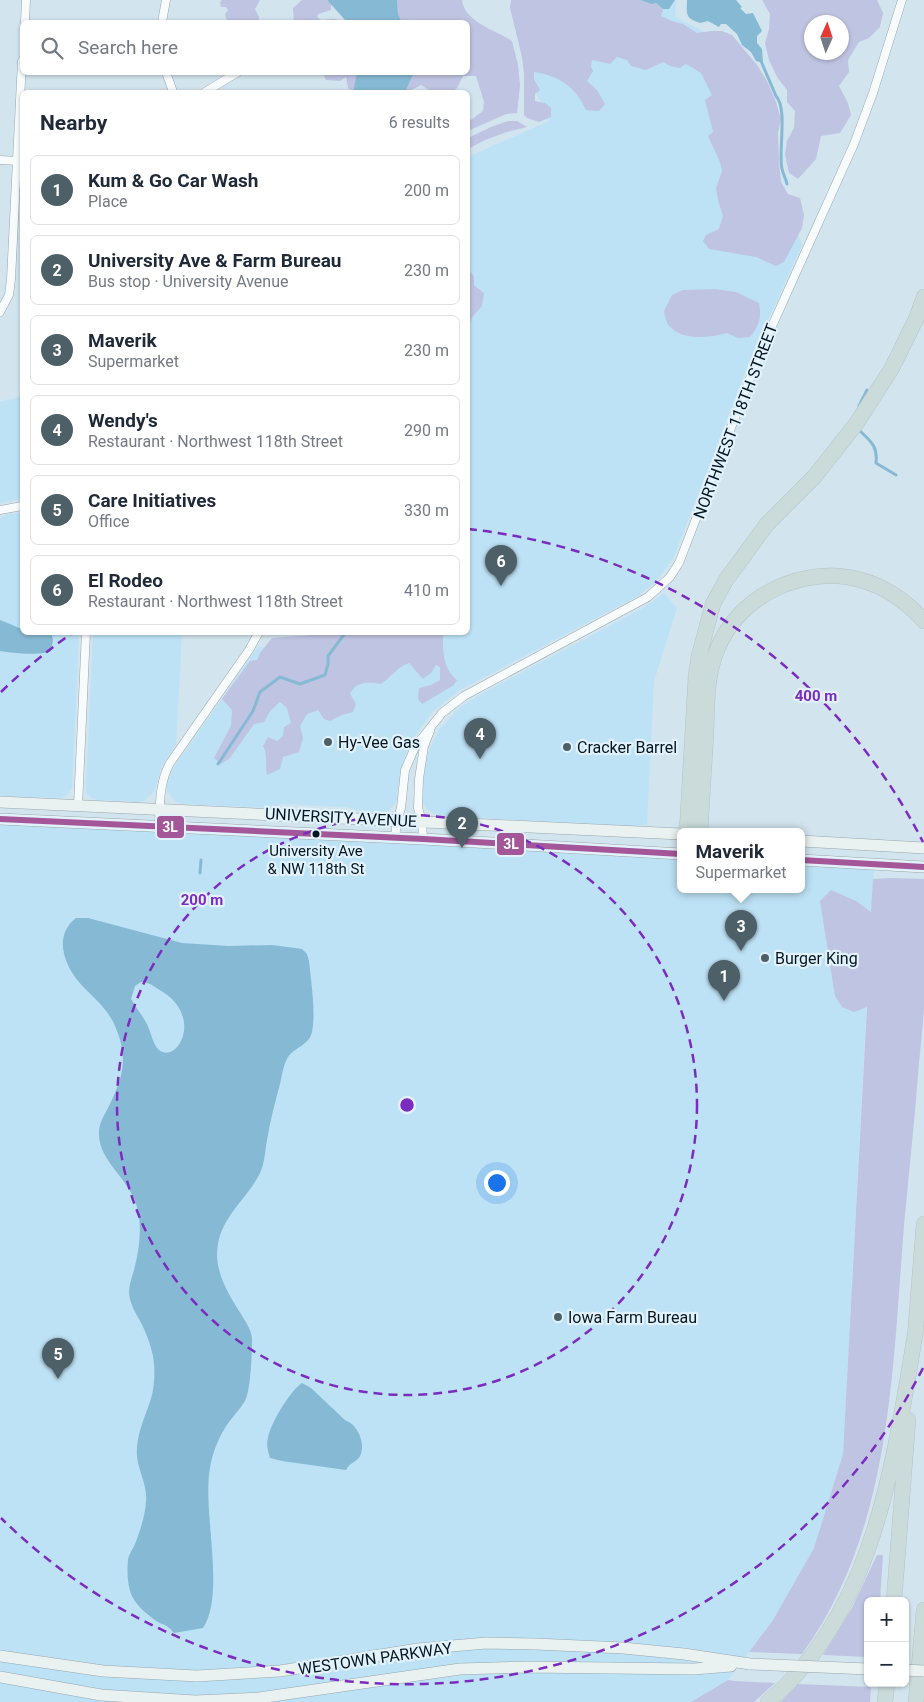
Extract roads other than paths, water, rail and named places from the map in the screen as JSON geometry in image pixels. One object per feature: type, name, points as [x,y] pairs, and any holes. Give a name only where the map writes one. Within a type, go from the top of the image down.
[{"type":"highway","points":[[687,828],[696,676],[699,656],[713,604],[726,580],[767,524],[815,476],[856,424],[892,368],[917,317],[924,297]]},
{"type":"highway","points":[[700,828],[711,672],[717,650],[729,628],[746,608],[765,594],[788,583],[818,576],[849,577],[873,583],[892,593],[910,606],[924,621]]},
{"type":"highway","points":[[894,1597],[924,1224]]},
{"type":"highway","points":[[768,1702],[802,1669],[830,1630],[856,1582],[878,1518],[892,1459],[916,1329]]},
{"type":"highway","points":[[916,1702],[924,1610]]},
{"type":"highway","points":[[885,1702],[887,1687]]},
{"type":"street","points":[[24,20],[26,0]]},
{"type":"street","points":[[162,20],[166,0]]},
{"type":"street","name":"NORTHWEST 118TH STREET","points":[[395,838],[408,761],[418,742],[442,713],[464,696],[648,597],[670,577],[679,563],[756,364],[854,144],[876,84],[902,0]]},
{"type":"street","points":[[21,75],[21,90]]},
{"type":"street","points":[[167,75],[172,90]]},
{"type":"street","points":[[208,90],[233,75]]},
{"type":"street","points":[[0,312],[9,295],[12,278],[20,111]]},
{"type":"street","points":[[0,160],[18,161]]},
{"type":"street","points":[[0,510],[20,506]]},
{"type":"street","points":[[78,806],[86,635]]},
{"type":"street","points":[[159,826],[161,786],[164,774],[257,635]]},
{"type":"street","name":"NORTHWEST 118TH STREET","points":[[423,839],[422,821],[418,808],[420,773],[424,746],[432,727]]},
{"type":"street","name":"UNIVERSITY AVENUE","points":[[0,802],[677,834]]},
{"type":"street","name":"UNIVERSITY AVENUE","points":[[0,819],[423,839],[677,854]]},
{"type":"street","points":[[805,841],[924,848]]},
{"type":"street","points":[[805,860],[923,867]]},
{"type":"street","name":"WESTOWN PARKWAY","points":[[0,1656],[103,1671],[197,1676],[280,1672],[418,1649],[486,1643],[623,1648],[684,1654],[750,1664],[864,1669]]},
{"type":"street","name":"WESTOWN PARKWAY","points":[[0,1677],[101,1695],[176,1700],[217,1700],[260,1698],[302,1693],[460,1669],[528,1667],[694,1669],[750,1664]]},
{"type":"street","points":[[909,1670],[924,1671]]},
{"type":"waterway","points":[[761,61],[780,102],[782,120],[781,161],[782,171],[787,184]]},
{"type":"waterway","points":[[859,406],[867,390]]},
{"type":"waterway","points":[[858,429],[874,447],[876,463],[896,475]]},
{"type":"waterway","points":[[218,764],[253,711],[260,692],[280,677],[300,684],[325,675],[328,656],[344,635]]},
{"type":"waterway","points":[[200,873],[201,860]]},
{"type":"place","name":"El Rodeo","points":[[501,586]]},
{"type":"place","name":"Hy-Vee Gas","points":[[328,742]]},
{"type":"place","name":"Cracker Barrel","points":[[567,747]]},
{"type":"place","name":"Wendy's","points":[[480,759]]},
{"type":"place","name":"University Ave & NW 118th St","points":[[316,834]]},
{"type":"place","name":"University Ave & Farm Bureau","points":[[462,848]]},
{"type":"place","name":"Maverik","points":[[741,951]]},
{"type":"place","name":"Burger King","points":[[765,958]]},
{"type":"place","name":"Kum & Go Car Wash","points":[[724,1001]]},
{"type":"place","name":"Iowa Farm Bureau","points":[[558,1317]]},
{"type":"place","name":"Care Initiatives","points":[[58,1379]]}]
